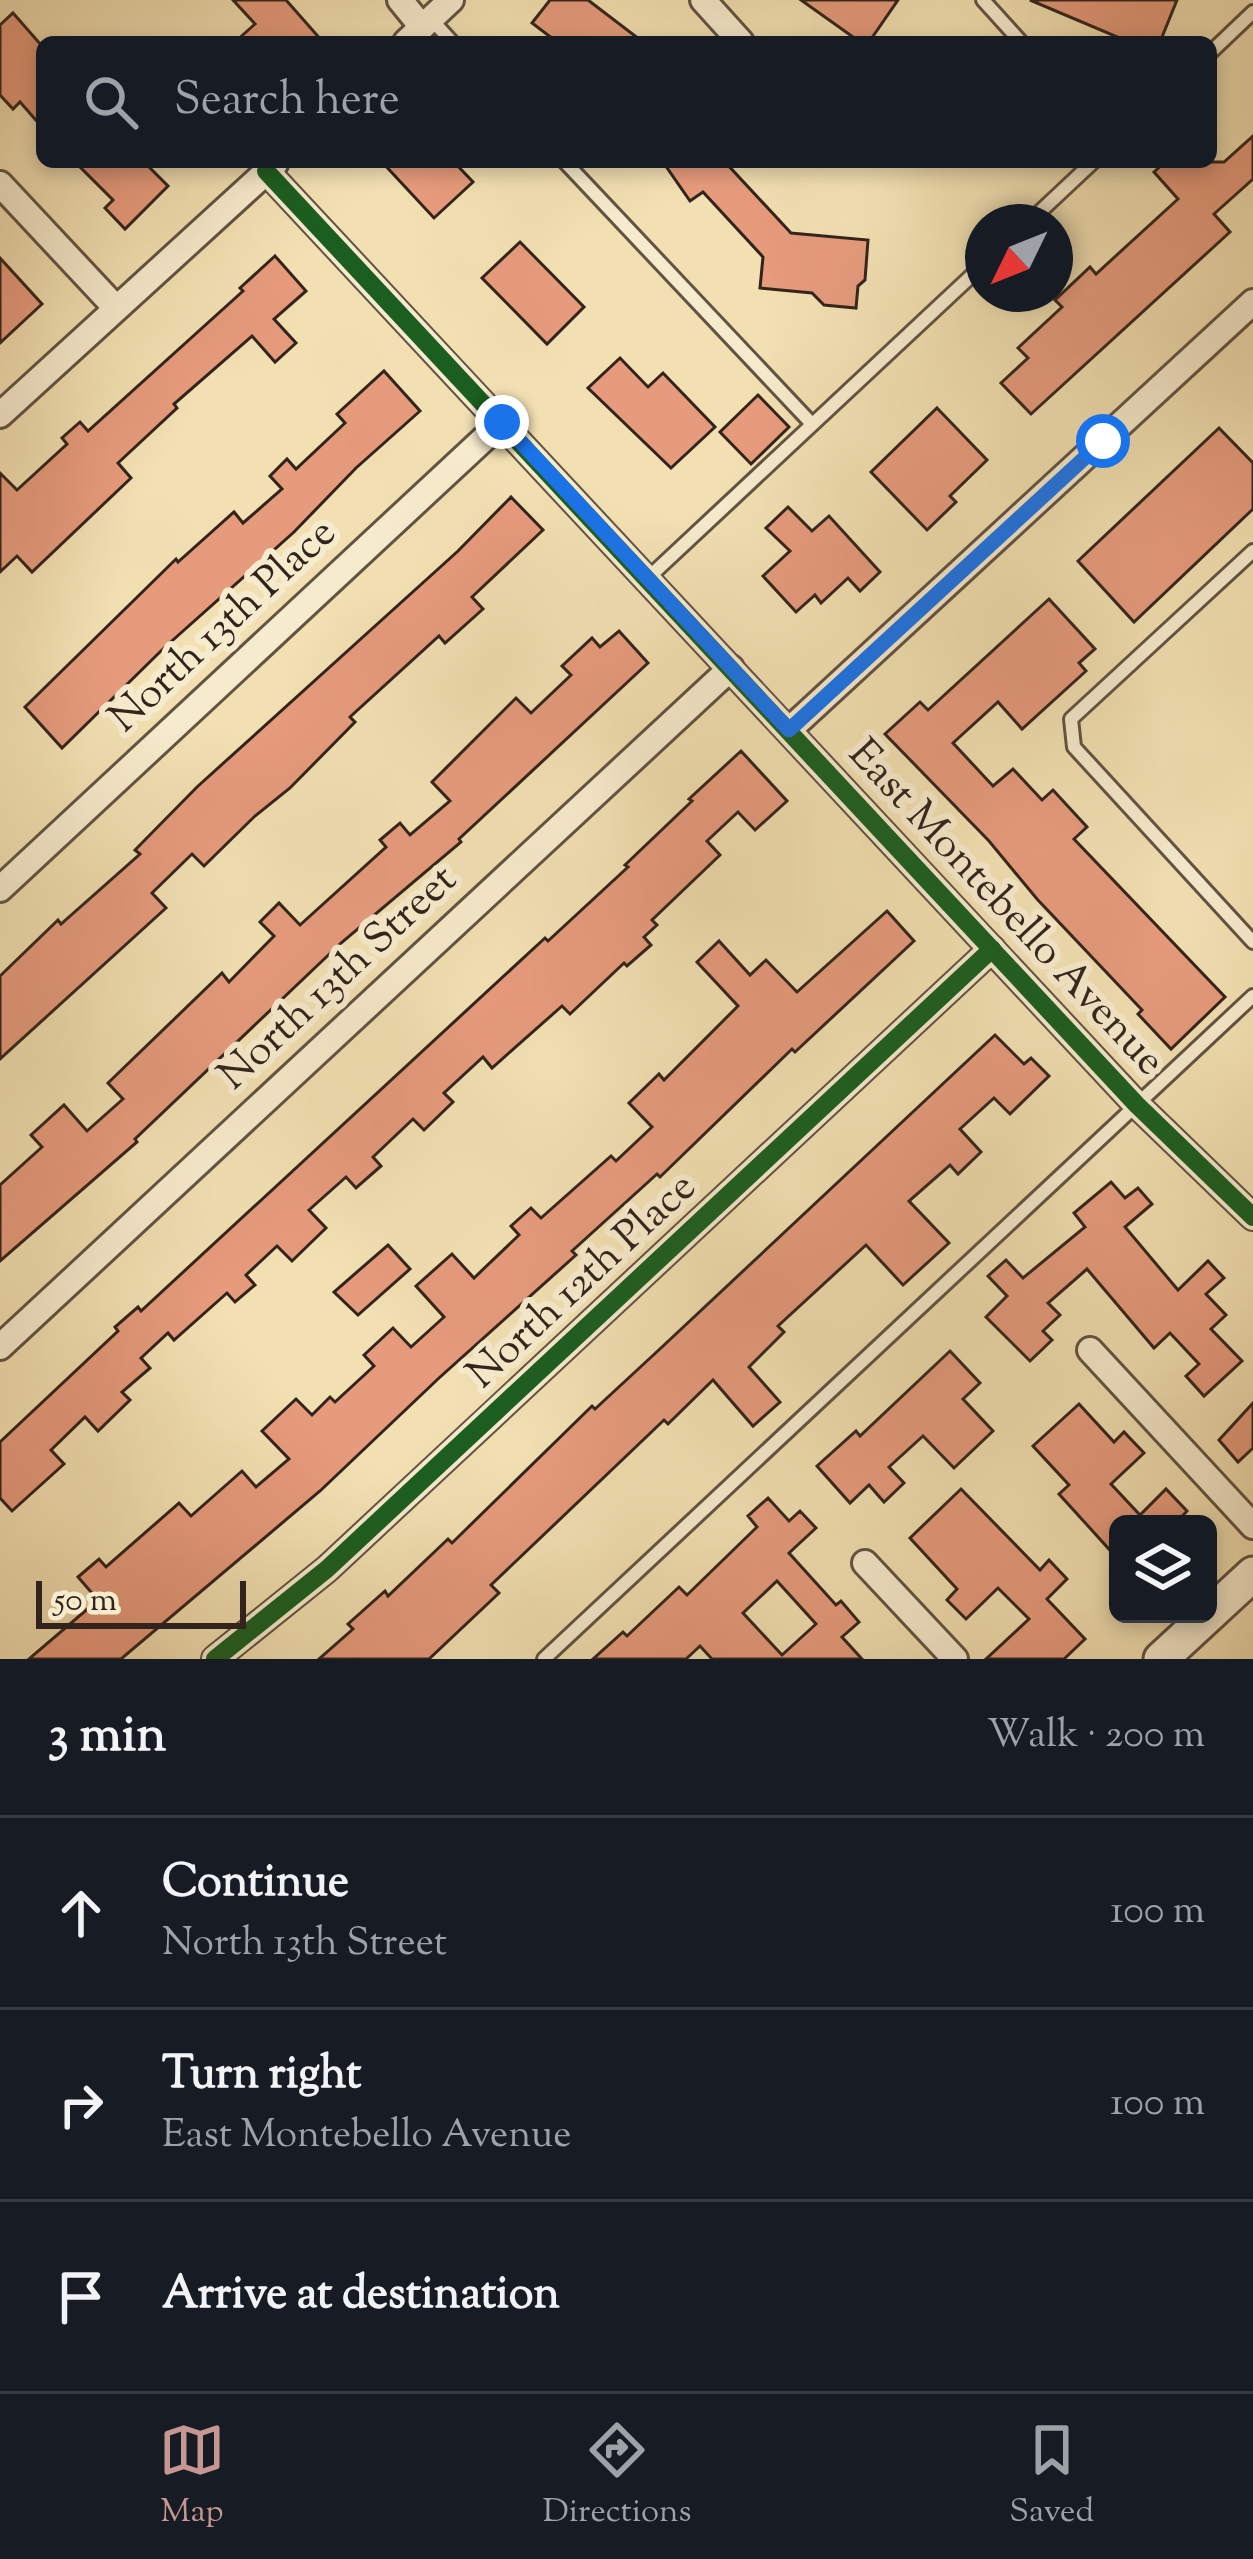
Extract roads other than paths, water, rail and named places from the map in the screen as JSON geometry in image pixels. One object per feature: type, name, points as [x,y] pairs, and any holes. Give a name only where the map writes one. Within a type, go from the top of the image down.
[{"type":"street","points":[[400,0],[420,29],[452,0]]},
{"type":"street","points":[[703,0],[736,36]]},
{"type":"street","points":[[0,416],[270,168]]},
{"type":"street","name":"East Montebello Avenue","points":[[272,168],[992,950],[1137,1105],[1253,1217]]},
{"type":"street","points":[[0,184],[116,308]]},
{"type":"street","points":[[789,730],[1253,302]]},
{"type":"street","name":"North 13th Place","points":[[0,889],[502,422]]},
{"type":"street","name":"North 13th Street","points":[[0,1348],[730,668]]},
{"type":"street","name":"North 12th Place","points":[[215,1659],[327,1570],[992,950]]},
{"type":"street","points":[[1090,1351],[1253,1526]]},
{"type":"street","points":[[865,1563],[955,1659]]},
{"type":"street","points":[[1161,1659],[1253,1574]]},
{"type":"lane","points":[[983,0],[1016,36]]},
{"type":"lane","points":[[1217,46],[1253,12]]},
{"type":"lane","points":[[571,168],[812,424]]},
{"type":"lane","points":[[1048,204],[1088,168]]},
{"type":"lane","points":[[646,579],[965,282]]},
{"type":"lane","points":[[1253,551],[1071,718],[1074,748],[1253,942]]},
{"type":"lane","points":[[544,1659],[1253,996]]}]
